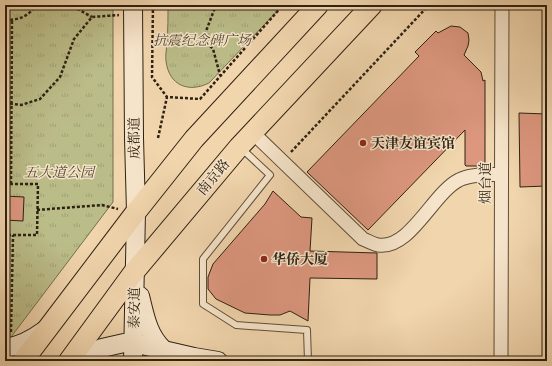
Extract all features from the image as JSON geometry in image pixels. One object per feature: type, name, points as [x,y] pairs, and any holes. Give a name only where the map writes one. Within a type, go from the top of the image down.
[{"type":"main road","points":[[13,352],[47,328],[194,139],[318,5]]},
{"type":"main road","name":"南京路","points":[[69,361],[134,272],[245,139],[372,5]]},
{"type":"street","name":"烟台道","points":[[501,361],[502,5]]},
{"type":"street","name":"成都道","points":[[133,10],[136,212],[134,272]]},
{"type":"street","points":[[245,139],[283,161],[363,239],[378,245],[392,243],[407,234],[450,187],[459,180],[474,176],[501,174]]},
{"type":"street","points":[[134,272],[150,334],[163,349]]},
{"type":"street","name":"泰安道","points":[[134,272],[138,353]]},
{"type":"street","points":[[74,361],[102,348],[116,344],[138,353],[163,349],[194,357],[218,361]]},
{"type":"lane","points":[[245,139],[270,175],[203,258],[204,304],[236,325],[307,330],[308,361]]},
{"type":"path","points":[[5,20],[24,17],[32,11],[36,5]]},
{"type":"path","points":[[74,5],[76,8],[92,17],[133,10]]},
{"type":"path","points":[[153,5],[152,76],[167,96],[158,138]]},
{"type":"path","points":[[203,39],[216,5]]},
{"type":"path","points":[[167,96],[200,98],[284,5]]},
{"type":"path","points":[[283,161],[429,5]]},
{"type":"path","points":[[5,103],[21,105],[40,99],[60,77],[74,39],[92,17]]},
{"type":"path","points":[[11,184],[12,20]]},
{"type":"path","points":[[153,45],[184,40],[203,39],[213,49],[220,76]]},
{"type":"path","points":[[5,184],[38,184],[37,235],[5,235]]},
{"type":"path","points":[[37,210],[102,205],[136,212]]},
{"type":"path","points":[[13,235],[13,352]]},
{"type":"green space","name":"五大道公园","points":[[5,5],[113,5],[113,202],[5,345]]},
{"type":"green space","name":"抗震纪念碑广场","points":[[168,5],[283,5],[209,83],[202,86],[187,87],[176,82],[168,70],[166,56]]},
{"type":"building","points":[[451,26],[460,27],[468,33],[468,46],[464,55],[481,72],[483,81],[485,80],[485,165],[465,165],[465,130],[368,230],[307,172],[419,56],[415,52],[436,31],[438,33]]},
{"type":"building","points":[[519,113],[547,114],[547,186],[520,187]]},
{"type":"building","name":"华侨大厦","points":[[273,191],[301,217],[312,218],[310,251],[377,253],[377,279],[310,278],[308,321],[290,311],[280,315],[245,313],[216,299],[208,289],[208,277],[213,264],[265,204]]},
{"type":"building","points":[[5,196],[24,197],[23,221],[5,220]]},
{"type":"place","name":"天津友谊宾馆","points":[[363,143]]},
{"type":"place","name":"华侨大厦","points":[[264,259]]}]
